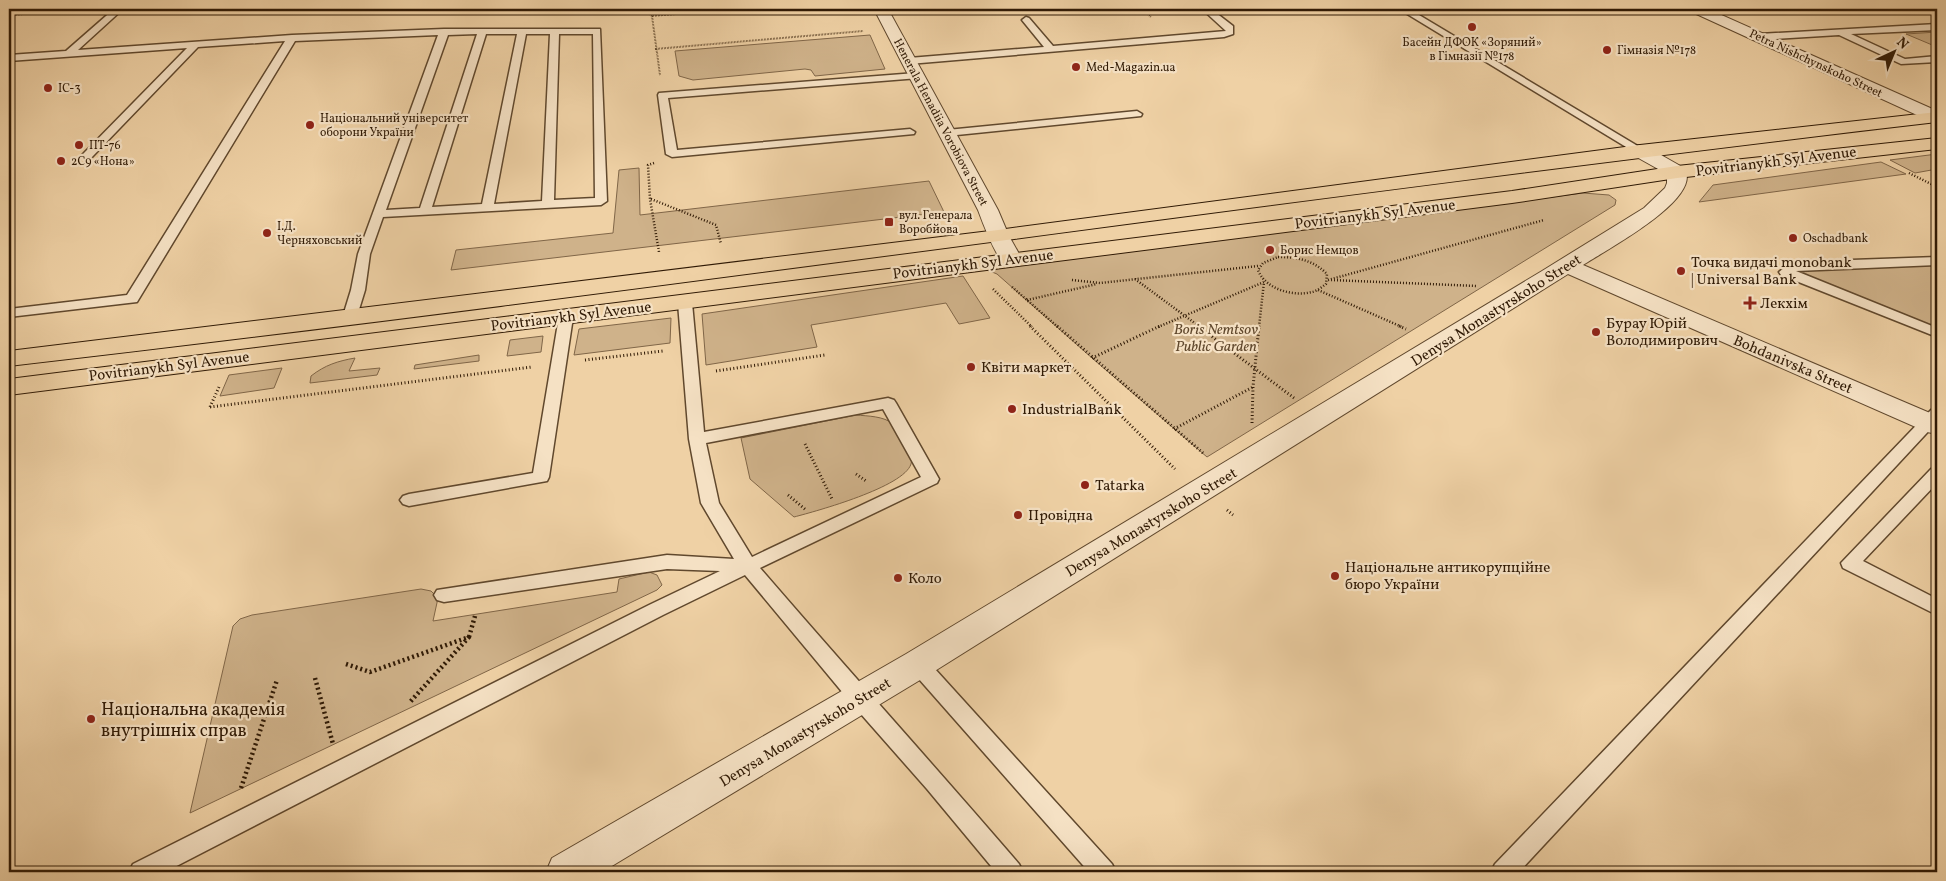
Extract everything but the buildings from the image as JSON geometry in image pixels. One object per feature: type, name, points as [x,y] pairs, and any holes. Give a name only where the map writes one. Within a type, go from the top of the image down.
[{"type":"main road","name":"Povitrianykh Syl Avenue","points":[[9,359],[998,236],[1640,151],[1937,117]]},
{"type":"main road","name":"Povitrianykh Syl Avenue","points":[[9,387],[196,362],[684,303],[971,265],[1008,270],[1677,172],[1937,143]]},
{"type":"street","name":"Henerala Henadiia Vorobiova Street","points":[[881,9],[988,210],[1008,270]]},
{"type":"street","name":"Petra Nishchynskoho Street","points":[[1697,9],[1937,117]]},
{"type":"street","points":[[1640,151],[1677,172]]},
{"type":"street","name":"Denysa Monastyrskoho Street","points":[[566,872],[918,664],[1567,266],[1651,212],[1673,191],[1677,183],[1677,172]]},
{"type":"street","name":"Bohdanivska Street","points":[[1567,266],[1934,420]]},
{"type":"lane","points":[[68,54],[119,9]]},
{"type":"lane","points":[[910,132],[672,154],[663,95],[913,68],[1051,49],[1230,32],[1230,28],[1206,9]]},
{"type":"lane","points":[[1403,9],[1640,151]]},
{"type":"lane","points":[[1026,20],[1051,49]]},
{"type":"lane","points":[[1759,37],[1937,27]]},
{"type":"lane","points":[[9,58],[292,38],[444,32],[597,31],[601,201],[378,214]]},
{"type":"lane","points":[[350,316],[358,290],[364,254],[444,32]]},
{"type":"lane","points":[[425,211],[482,32]]},
{"type":"lane","points":[[487,207],[522,32]]},
{"type":"lane","points":[[548,204],[555,32]]},
{"type":"lane","points":[[1841,33],[1904,62],[1937,59]]},
{"type":"lane","points":[[9,313],[132,299],[292,38]]},
{"type":"lane","points":[[88,154],[195,45]]},
{"type":"lane","points":[[947,133],[1137,114]]},
{"type":"lane","points":[[1937,260],[1795,266],[1786,272],[1937,333]]},
{"type":"lane","points":[[684,303],[697,439],[710,503],[748,566],[860,699],[935,782],[1011,872]]},
{"type":"lane","points":[[408,500],[541,477],[566,317]]},
{"type":"lane","points":[[141,872],[656,610],[931,479],[888,403],[697,439]]},
{"type":"lane","points":[[1503,872],[1934,420]]},
{"type":"lane","points":[[1937,473],[1850,563],[1937,608]]},
{"type":"lane","points":[[444,595],[667,562],[748,566]]},
{"type":"lane","points":[[918,664],[1104,872]]},
{"type":"path","points":[[645,9],[652,16],[655,49],[663,95]]},
{"type":"path","points":[[652,16],[736,9]]},
{"type":"path","points":[[9,15],[88,10]]},
{"type":"path","points":[[655,49],[872,30]]},
{"type":"path","points":[[659,252],[650,199],[648,165],[672,154]]},
{"type":"path","points":[[650,199],[716,225],[721,244]]},
{"type":"path","points":[[1258,266],[1257,271],[1264,282],[1287,292],[1309,292],[1318,290],[1328,280],[1545,220]]},
{"type":"path","points":[[1027,300],[1100,283],[1258,266],[1262,262],[1278,257],[1298,258],[1308,261],[1323,269],[1328,280]]},
{"type":"path","points":[[971,265],[975,272],[1173,466],[1233,515]]},
{"type":"path","points":[[1008,270],[1027,300],[1207,457]]},
{"type":"path","points":[[1134,278],[1297,401]]},
{"type":"path","points":[[1064,280],[1100,283]]},
{"type":"path","points":[[1328,280],[1484,286],[1476,292]]},
{"type":"path","points":[[1092,358],[1184,315],[1264,282]]},
{"type":"path","points":[[1260,423],[1252,427],[1253,387],[1264,282]]},
{"type":"path","points":[[1318,290],[1412,332]]},
{"type":"path","points":[[210,407],[689,348]]},
{"type":"path","points":[[692,375],[825,355]]},
{"type":"path","points":[[1174,429],[1253,387]]},
{"type":"path","points":[[803,440],[835,505]]},
{"type":"path","points":[[788,494],[809,512]]},
{"type":"path","points":[[411,735],[401,712],[469,637],[475,615]]},
{"type":"path","points":[[346,664],[370,672],[469,637]]},
{"type":"path","points":[[315,678],[343,770]]},
{"type":"path","points":[[225,830],[277,680]]},
{"type":"green space","points":[[1937,32],[1937,47],[1906,34]]},
{"type":"green space","points":[[870,35],[885,69],[815,76],[811,70],[805,69],[693,80],[679,76],[675,51]]},
{"type":"green space","points":[[1937,154],[1937,169],[1915,173],[1890,160]]},
{"type":"green space","points":[[1881,162],[1906,174],[1699,202],[1713,185]]},
{"type":"green space","points":[[639,168],[640,215],[929,181],[944,212],[451,270],[456,250],[613,233],[619,170]]},
{"type":"green space","name":"Boris Nemtsov Public Garden","points":[[1583,193],[1609,195],[1616,200],[1615,205],[1207,457],[997,274],[987,270]]},
{"type":"green space","points":[[1937,261],[1937,333],[1786,272],[1795,266]]},
{"type":"green space","points":[[963,276],[990,318],[959,324],[946,303],[811,325],[817,347],[706,365],[702,314]]},
{"type":"green space","points":[[671,318],[670,343],[574,355],[579,329]]},
{"type":"green space","points":[[543,336],[541,352],[507,356],[510,340]]},
{"type":"green space","points":[[479,355],[479,361],[414,369],[415,365]]},
{"type":"green space","points":[[355,358],[349,371],[380,368],[377,375],[310,383],[311,376],[321,369],[337,362]]},
{"type":"green space","points":[[282,368],[274,388],[220,396],[229,375]]},
{"type":"green space","points":[[856,415],[885,419],[896,427],[912,458],[911,464],[905,473],[893,481],[859,497],[794,517],[750,479],[741,438]]},
{"type":"green space","points":[[649,572],[657,575],[662,585],[657,590],[190,813],[233,626],[240,619],[252,615],[421,589],[431,591],[438,598],[433,621],[617,592],[619,579]]},
{"type":"place","name":"Басейн ДФОК «Зоряний» в Гімназії №178","points":[[1472,27]]},
{"type":"place","name":"Гімназія №178","points":[[1607,50]]},
{"type":"place","name":"Med-Magazin.ua","points":[[1076,67]]},
{"type":"place","name":"ІС-3","points":[[48,88]]},
{"type":"place","name":"Національний університет оборони України","points":[[310,125]]},
{"type":"place","name":"ПТ-76","points":[[79,145]]},
{"type":"place","name":"2С9 «Нона»","points":[[61,161]]},
{"type":"place","name":"вул. Генерала Воробйова","points":[[889,222]]},
{"type":"place","name":"І.Д. Черняховський","points":[[267,233]]},
{"type":"place","name":"Oschadbank","points":[[1793,238]]},
{"type":"place","name":"Борис Немцов","points":[[1270,250]]},
{"type":"place","name":"Точка видачі monobank | Universal Bank","points":[[1681,271]]},
{"type":"place","name":"Лекхім","points":[[1750,303]]},
{"type":"place","name":"Бурау Юрій Володимирович","points":[[1596,332]]},
{"type":"place","name":"Квіти маркет","points":[[971,367]]},
{"type":"place","name":"IndustrialBank","points":[[1012,409]]},
{"type":"place","name":"Tatarka","points":[[1085,485]]},
{"type":"place","name":"Провідна","points":[[1018,515]]},
{"type":"place","name":"Національне антикорупційне бюро України","points":[[1335,576]]},
{"type":"place","name":"Коло","points":[[898,578]]},
{"type":"place","name":"Національна академія внутрішніх справ","points":[[91,719]]}]
